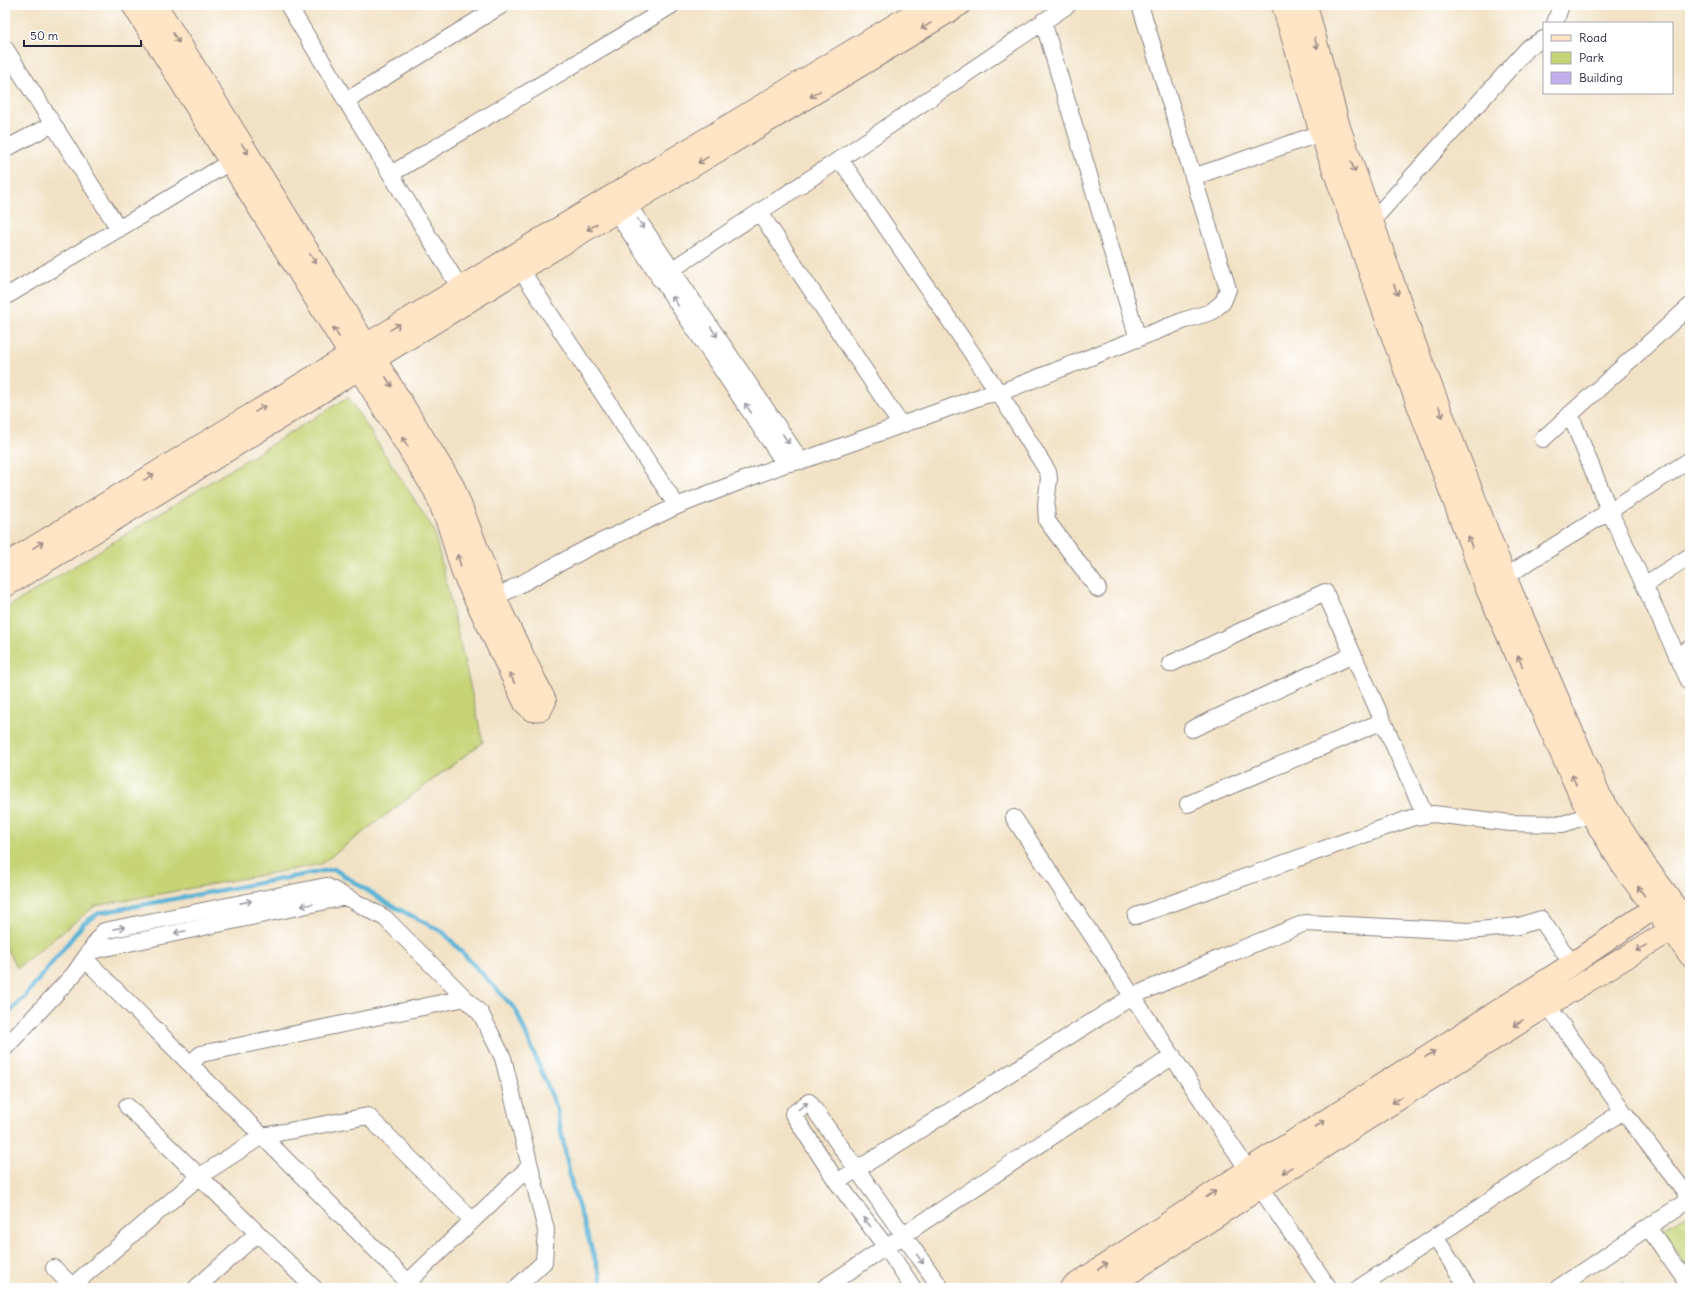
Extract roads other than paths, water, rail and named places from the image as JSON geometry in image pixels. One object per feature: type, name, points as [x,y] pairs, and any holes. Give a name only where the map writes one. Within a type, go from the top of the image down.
[{"type":"street","points":[[134,5],[230,162],[362,357]]},
{"type":"street","points":[[156,5],[362,357],[441,502],[462,573],[487,602],[586,549],[677,506],[785,464],[801,461],[985,395],[999,394],[1185,320],[1211,312],[1223,302],[1228,289],[1140,5]]},
{"type":"street","points":[[288,5],[460,288]]},
{"type":"street","points":[[346,101],[502,5]]},
{"type":"street","points":[[391,174],[672,5]]},
{"type":"street","points":[[5,565],[362,357],[618,202],[928,5]]},
{"type":"street","points":[[618,202],[818,92],[959,5]]},
{"type":"street","points":[[666,274],[760,213],[1068,5]]},
{"type":"street","points":[[1283,5],[1330,130],[1404,340],[1496,583],[1582,799],[1624,868],[1662,903],[1682,924],[1690,955]]},
{"type":"street","points":[[1306,5],[1330,130],[1372,221],[1404,340]]},
{"type":"street","points":[[1555,22],[1561,5]]},
{"type":"street","points":[[1043,21],[1138,339]]},
{"type":"street","points":[[1372,221],[1529,47],[1543,40]]},
{"type":"street","points":[[5,48],[119,229]]},
{"type":"street","points":[[5,149],[53,124]]},
{"type":"street","points":[[1193,177],[1330,130]]},
{"type":"street","points":[[840,159],[999,394],[1049,474],[1046,505],[1047,521],[1098,589]]},
{"type":"street","points":[[5,297],[230,162]]},
{"type":"street","points":[[618,202],[666,274],[785,464]]},
{"type":"street","points":[[760,213],[901,425]]},
{"type":"street","points":[[5,586],[164,490],[362,357],[460,288],[516,263]]},
{"type":"street","points":[[516,263],[677,506]]},
{"type":"street","points":[[666,274],[801,461]]},
{"type":"street","points":[[1543,439],[1690,306]]},
{"type":"street","points":[[1570,414],[1609,510],[1644,585],[1684,652],[1690,683]]},
{"type":"street","points":[[1496,583],[1690,460]]},
{"type":"street","points":[[1644,585],[1690,556]]},
{"type":"street","points":[[1496,583],[1600,796],[1644,864],[1662,903]]},
{"type":"street","points":[[1170,664],[1325,592],[1425,815]]},
{"type":"street","points":[[1192,729],[1353,655]]},
{"type":"street","points":[[1188,804],[1383,721]]},
{"type":"street","points":[[1136,916],[1411,818],[1433,814],[1511,824],[1563,824],[1592,814]]},
{"type":"street","points":[[1014,818],[1254,1178],[1330,1288]]},
{"type":"street","points":[[5,1048],[74,974],[88,955],[345,897],[385,918],[481,1014],[503,1058],[546,1230],[544,1262],[516,1288]]},
{"type":"street","points":[[1107,1288],[1254,1178],[1534,987],[1572,964],[1662,903]]},
{"type":"street","points":[[836,1182],[1133,996],[1305,923],[1469,931],[1518,926],[1541,919],[1572,964]]},
{"type":"street","points":[[1071,1288],[1682,924]]},
{"type":"street","points":[[88,955],[190,1064],[411,1285],[472,1220],[530,1166]]},
{"type":"street","points":[[1534,987],[1623,1111],[1690,1199],[1648,1227],[1576,1283],[1558,1288]]},
{"type":"street","points":[[190,1064],[201,1054],[465,998]]},
{"type":"street","points":[[824,1288],[1173,1056]]},
{"type":"street","points":[[913,1288],[886,1247],[836,1182],[793,1114],[809,1102],[941,1288]]},
{"type":"street","points":[[127,1106],[314,1288]]},
{"type":"street","points":[[1359,1288],[1623,1111]]},
{"type":"street","points":[[54,1268],[73,1287],[200,1176],[262,1136],[368,1116],[472,1220]]},
{"type":"street","points":[[1648,1227],[1690,1287]]},
{"type":"street","points":[[196,1288],[258,1233]]},
{"type":"street","points":[[1435,1237],[1468,1288]]},
{"type":"waterway","points":[[5,1017],[26,995],[84,923],[99,913],[334,869],[385,902],[443,932],[516,1010],[556,1106],[572,1186],[604,1288]]}]
